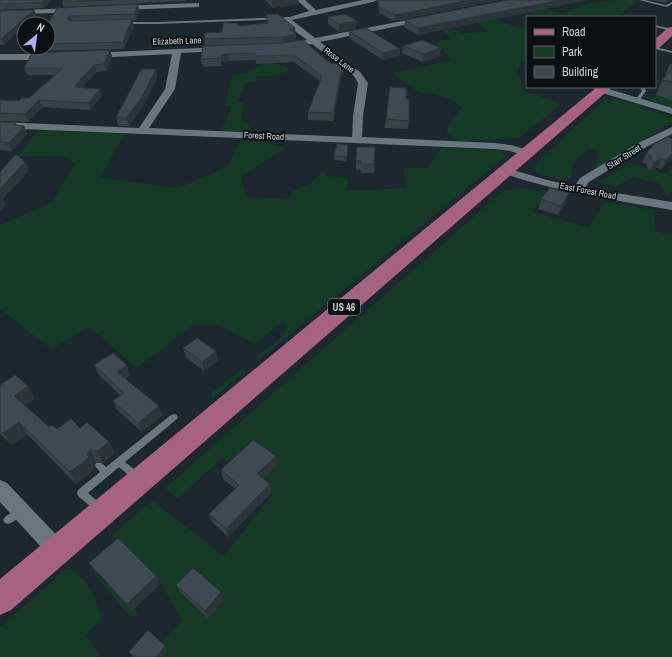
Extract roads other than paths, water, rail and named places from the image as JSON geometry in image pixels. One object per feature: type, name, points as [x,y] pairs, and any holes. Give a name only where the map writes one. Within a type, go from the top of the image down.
[{"type":"main road","points":[[656,44],[672,30]]},
{"type":"main road","name":"US 46","points":[[0,599],[506,171],[600,88]]},
{"type":"street","points":[[301,0],[314,12]]},
{"type":"street","points":[[288,18],[373,0]]},
{"type":"street","points":[[114,8],[196,4]]},
{"type":"street","points":[[0,13],[84,10]]},
{"type":"street","name":"Rose Lane","points":[[288,18],[290,23],[357,74],[363,81],[358,116],[357,140]]},
{"type":"street","points":[[276,47],[315,41],[429,18]]},
{"type":"street","name":"Elizabeth Lane","points":[[85,55],[230,49]]},
{"type":"street","points":[[143,130],[170,89],[177,51]]},
{"type":"street","points":[[0,58],[62,56]]},
{"type":"street","points":[[600,88],[672,111]]},
{"type":"street","name":"Forest Road","points":[[0,125],[495,146],[511,148],[527,153]]},
{"type":"street","name":"Starr Street","points":[[579,189],[584,180],[644,144],[672,130]]},
{"type":"street","name":"East Forest Road","points":[[506,171],[525,178],[672,206]]},
{"type":"street","points":[[0,489],[13,515],[58,550]]},
{"type":"lane","points":[[641,0],[667,6],[672,3]]},
{"type":"lane","points":[[116,23],[158,23],[288,18]]},
{"type":"lane","points":[[656,26],[672,30]]},
{"type":"lane","points":[[656,48],[672,52]]},
{"type":"lane","points":[[637,100],[644,91],[642,88]]},
{"type":"lane","points":[[103,513],[81,493],[174,417]]},
{"type":"lane","points":[[119,462],[141,480]]},
{"type":"lane","points":[[99,466],[106,473]]}]
